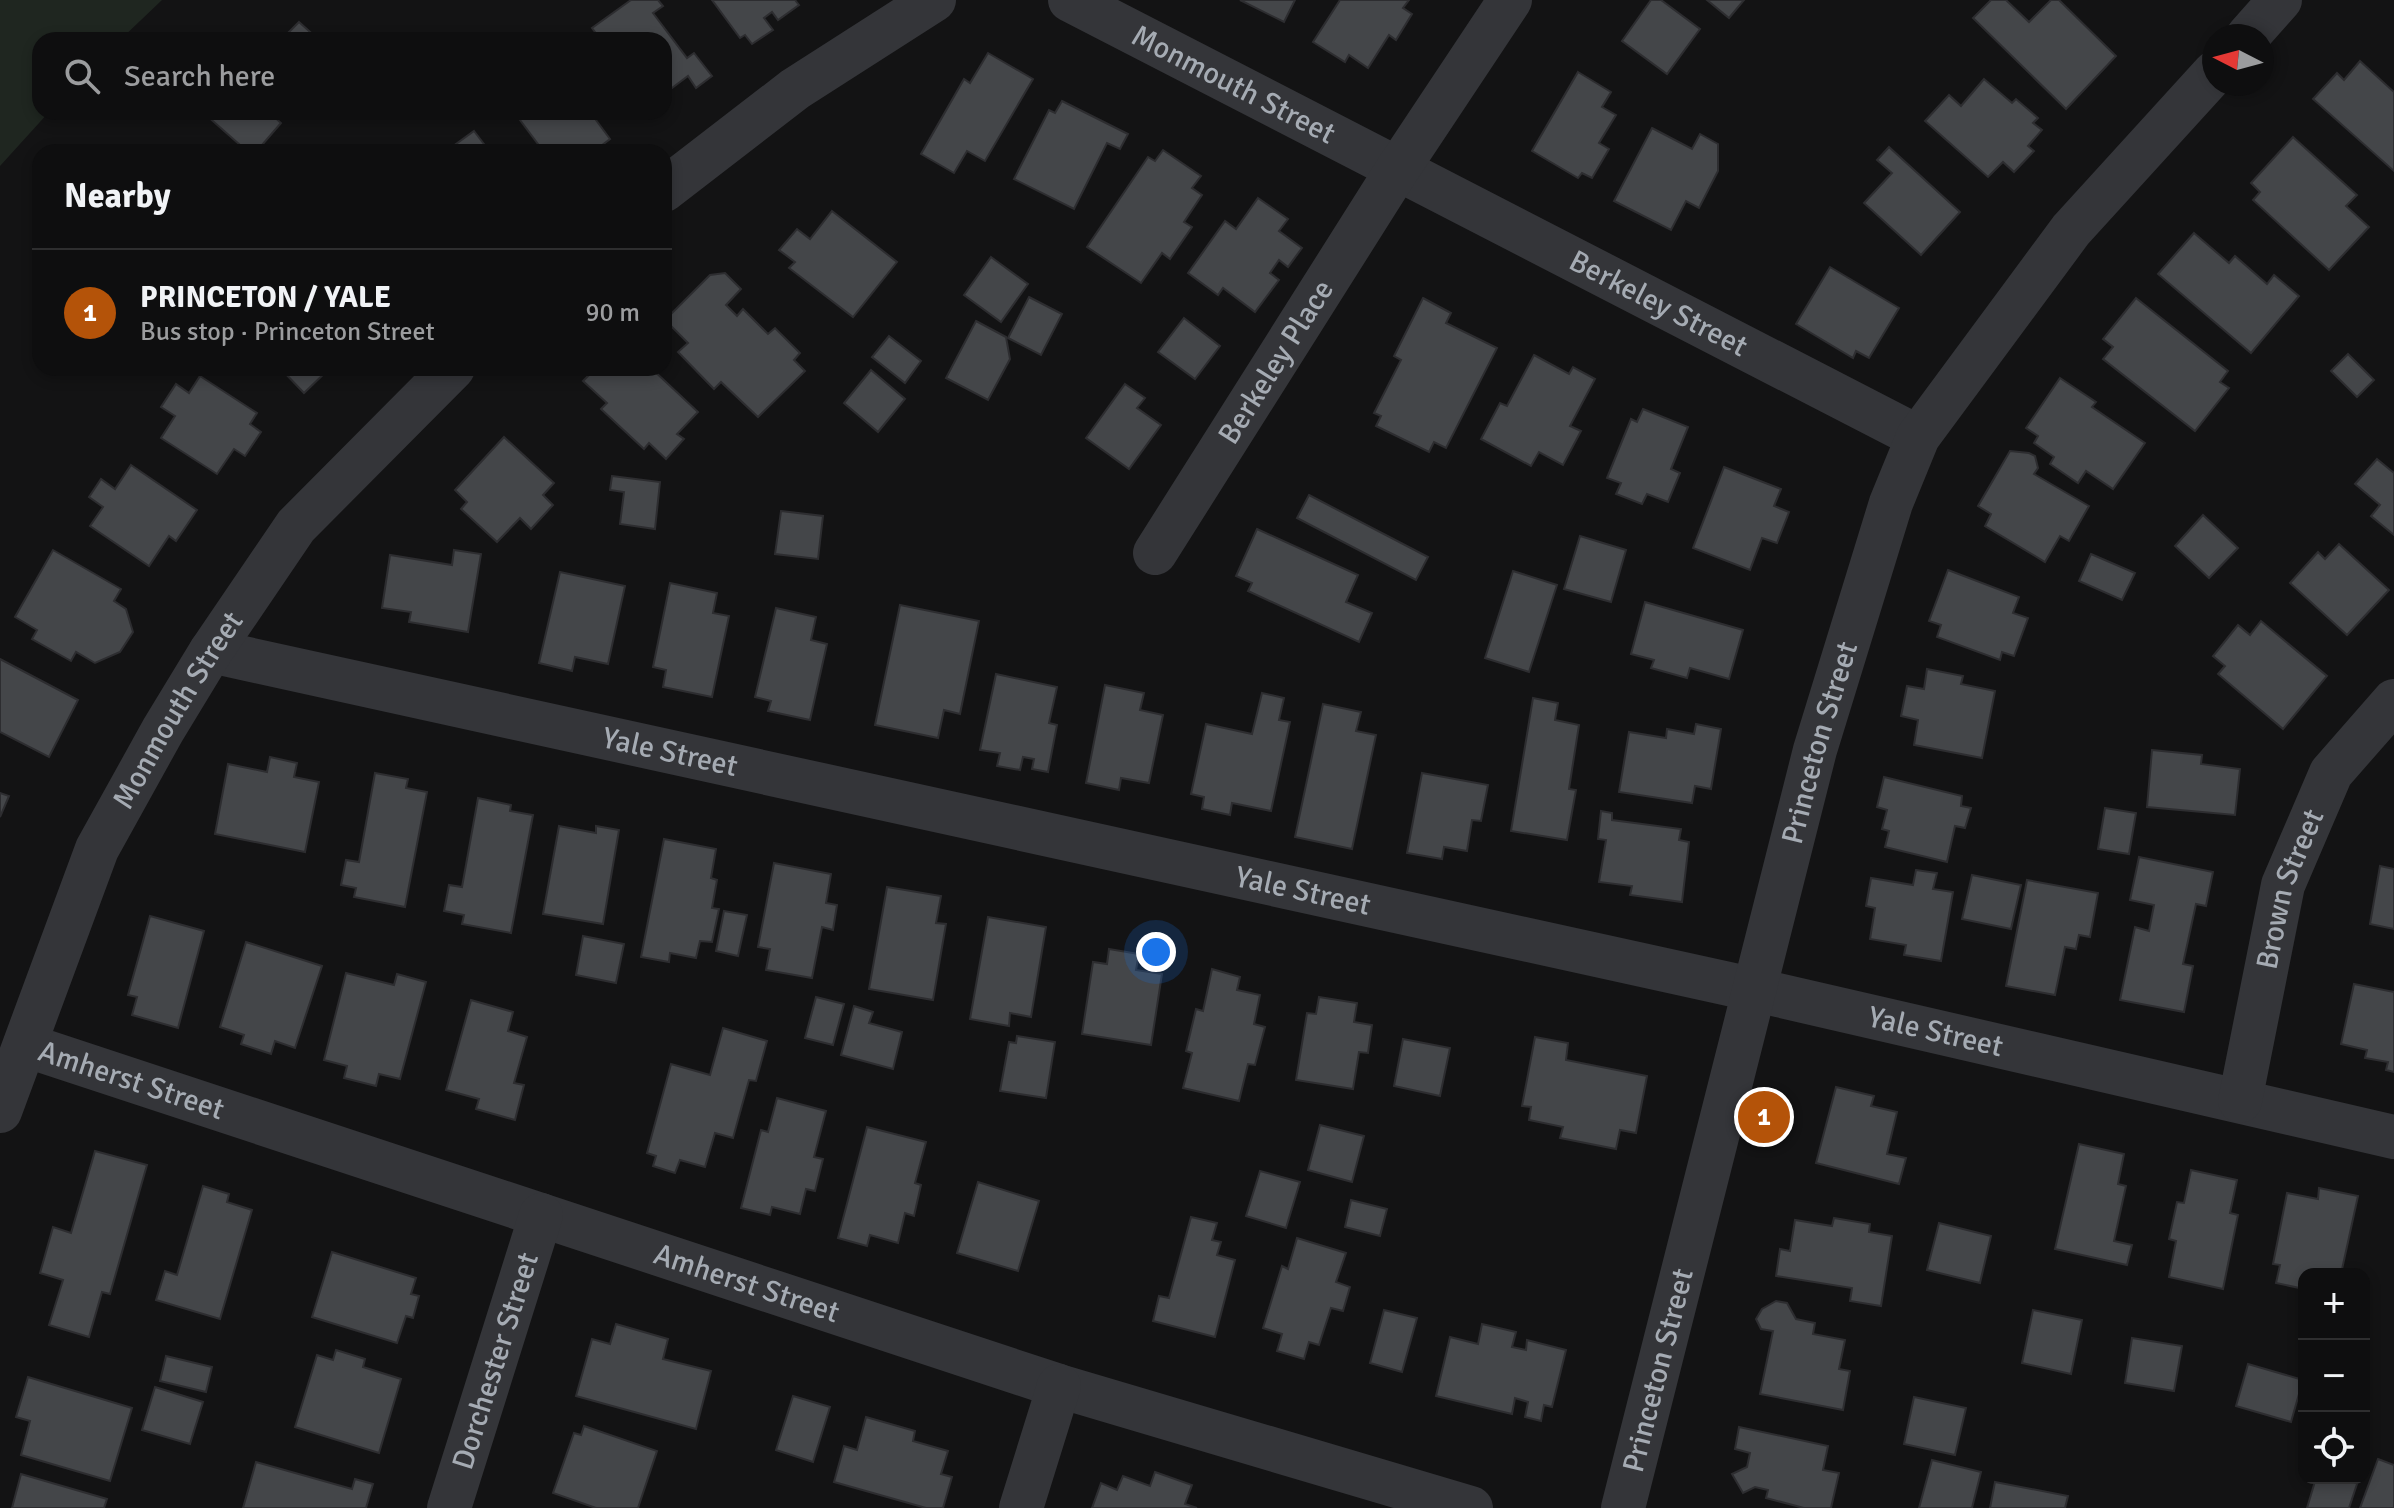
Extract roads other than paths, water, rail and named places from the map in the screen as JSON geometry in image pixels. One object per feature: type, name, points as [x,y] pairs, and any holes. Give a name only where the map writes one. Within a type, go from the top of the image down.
[{"type":"street","points":[[672,184],[795,89],[934,0]]},
{"type":"street","name":"Monmouth Street","points":[[1070,0],[1397,170]]},
{"type":"street","name":"Berkeley Place","points":[[1155,553],[1397,170],[1510,0]]},
{"type":"street","name":"Princeton Street","points":[[1623,1508],[1815,750],[1891,503],[1918,437],[2071,230],[2202,86]]},
{"type":"street","name":"Berkeley Street","points":[[1397,170],[1918,437]]},
{"type":"street","name":"Monmouth Street","points":[[0,1111],[97,849],[163,730],[211,651],[296,526],[445,376]]},
{"type":"street","name":"Yale Street","points":[[211,651],[1756,990],[2394,1137]]},
{"type":"street","name":"Brown Street","points":[[2240,1101],[2283,885],[2331,773],[2394,701]]},
{"type":"street","name":"Amherst Street","points":[[25,1045],[1059,1386],[1471,1508]]},
{"type":"street","name":"Dorchester Street","points":[[449,1508],[541,1215]]},
{"type":"street","points":[[1021,1508],[1059,1386]]},
{"type":"place","name":"PRINCETON / YALE","points":[[1764,1117]]}]
